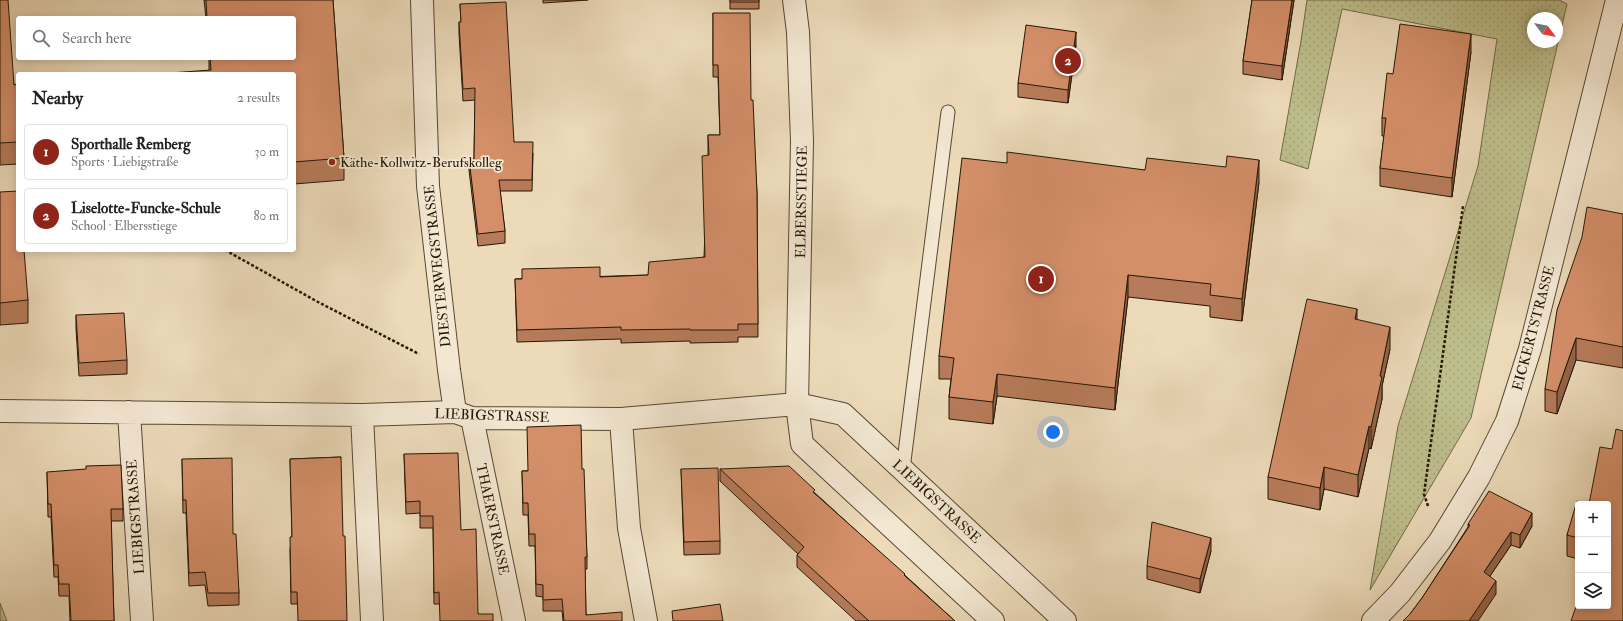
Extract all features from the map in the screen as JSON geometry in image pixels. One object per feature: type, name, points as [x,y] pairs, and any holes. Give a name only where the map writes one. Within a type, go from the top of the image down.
[{"type":"street","name":"DIESTERWEGSTRASSE","points":[[422,0],[428,186],[449,370],[464,415]]},
{"type":"street","name":"ELBERSSTIEGE","points":[[794,0],[798,32],[802,141],[797,404]]},
{"type":"street","name":"EICKERTSTRASSE","points":[[1373,621],[1400,593],[1440,541],[1479,477],[1507,421],[1530,349],[1617,0]]},
{"type":"street","name":"LIEBIGSTRASSE","points":[[0,411],[464,415],[621,418],[797,404],[843,414],[1065,621]]},
{"type":"street","points":[[797,404],[802,444],[993,621]]},
{"type":"street","name":"LIEBIGSTRASSE","points":[[129,412],[142,621]]},
{"type":"street","points":[[362,415],[372,621]]},
{"type":"street","name":"THAERSTRASSE","points":[[464,415],[514,621]]},
{"type":"street","points":[[621,418],[629,528],[646,621]]},
{"type":"lane","points":[[903,469],[948,112]]},
{"type":"path","points":[[1440,541],[1424,494],[1463,206]]},
{"type":"path","points":[[228,252],[318,302],[449,370]]},
{"type":"green space","points":[[1307,0],[1559,0],[1567,4],[1563,21],[1563,12],[1527,12],[1527,48],[1557,48],[1471,418],[1370,590],[1398,426],[1478,166],[1497,39],[1342,9],[1308,169],[1280,160]]},
{"type":"green space","points":[[0,603],[7,621],[0,621]]},
{"type":"building","points":[[0,0],[8,0],[14,85],[16,84],[16,142],[0,143]]},
{"type":"building","points":[[206,0],[333,0],[344,158],[296,162],[296,72],[184,72],[211,70],[210,60],[296,60],[296,16],[207,16]]},
{"type":"building","points":[[730,0],[759,0],[759,2],[730,2]]},
{"type":"building","points":[[1252,0],[1292,0],[1282,66],[1243,61]]},
{"type":"building","points":[[506,2],[514,142],[533,142],[532,180],[499,180],[505,231],[478,234],[469,159],[474,159],[475,88],[463,89],[459,22],[461,22],[460,4]]},
{"type":"building","points":[[713,13],[750,13],[751,100],[753,100],[757,193],[758,324],[738,324],[738,330],[621,330],[621,327],[517,330],[515,279],[522,279],[522,269],[600,267],[600,277],[648,275],[649,262],[705,257],[702,156],[709,155],[708,135],[720,135],[718,65],[713,65]]},
{"type":"building","points":[[1400,24],[1471,34],[1452,178],[1380,168],[1386,118],[1382,118],[1387,73],[1393,74]]},
{"type":"building","points":[[1026,25],[1076,32],[1068,90],[1018,83]]},
{"type":"building","points":[[1007,152],[1145,170],[1147,158],[1226,167],[1227,156],[1259,160],[1242,299],[1210,295],[1211,284],[1128,275],[1115,388],[997,374],[993,402],[949,397],[954,358],[939,356],[962,158],[1007,163]]},
{"type":"building","points":[[16,191],[16,252],[24,252],[28,300],[0,303],[0,192]]},
{"type":"building","points":[[1587,207],[1623,214],[1623,347],[1576,338],[1557,392],[1545,389],[1557,310],[1582,237]]},
{"type":"building","points":[[1307,299],[1357,309],[1355,319],[1390,327],[1380,376],[1382,377],[1371,427],[1369,426],[1358,475],[1324,467],[1320,488],[1268,477]]},
{"type":"building","points":[[124,313],[127,360],[79,363],[76,315]]},
{"type":"building","points":[[581,425],[587,557],[585,557],[586,615],[622,612],[622,621],[564,621],[562,599],[543,600],[543,585],[536,584],[535,534],[529,534],[528,503],[523,503],[522,471],[528,471],[527,427]]},
{"type":"building","points":[[1616,429],[1623,431],[1623,621],[1571,621],[1575,609],[1611,609],[1611,501],[1590,501],[1600,447],[1612,449]]},
{"type":"building","points":[[458,453],[461,530],[476,529],[478,614],[493,614],[493,621],[440,621],[439,592],[434,593],[433,516],[420,516],[420,501],[406,502],[404,454]]},
{"type":"building","points":[[341,457],[347,621],[298,621],[297,592],[291,592],[290,537],[292,537],[290,459]]},
{"type":"building","points":[[232,458],[233,534],[236,534],[239,593],[208,593],[205,572],[189,573],[186,500],[183,500],[182,459]]},
{"type":"building","points":[[121,465],[123,509],[111,509],[114,621],[71,621],[69,584],[59,584],[58,565],[54,565],[51,504],[48,504],[47,472],[86,469],[86,466]]},
{"type":"building","points":[[789,466],[815,490],[813,492],[955,621],[869,621],[797,555],[804,547],[720,469]]},
{"type":"building","points":[[718,468],[720,541],[684,542],[681,469]]},
{"type":"building","points":[[1489,491],[1532,513],[1520,535],[1511,532],[1484,572],[1496,581],[1469,621],[1403,621],[1422,598],[1470,525],[1468,524]]},
{"type":"building","points":[[1575,508],[1575,537],[1567,535]]},
{"type":"building","points":[[1152,522],[1211,538],[1200,579],[1147,566]]},
{"type":"building","points":[[720,604],[723,621],[673,621],[672,611]]},
{"type":"place","name":"Liselotte-Funcke-Schule","points":[[1068,61]]},
{"type":"place","name":"Käthe-Kollwitz-Berufskolleg","points":[[332,162]]},
{"type":"place","name":"Sporthalle Remberg","points":[[1041,279]]}]
